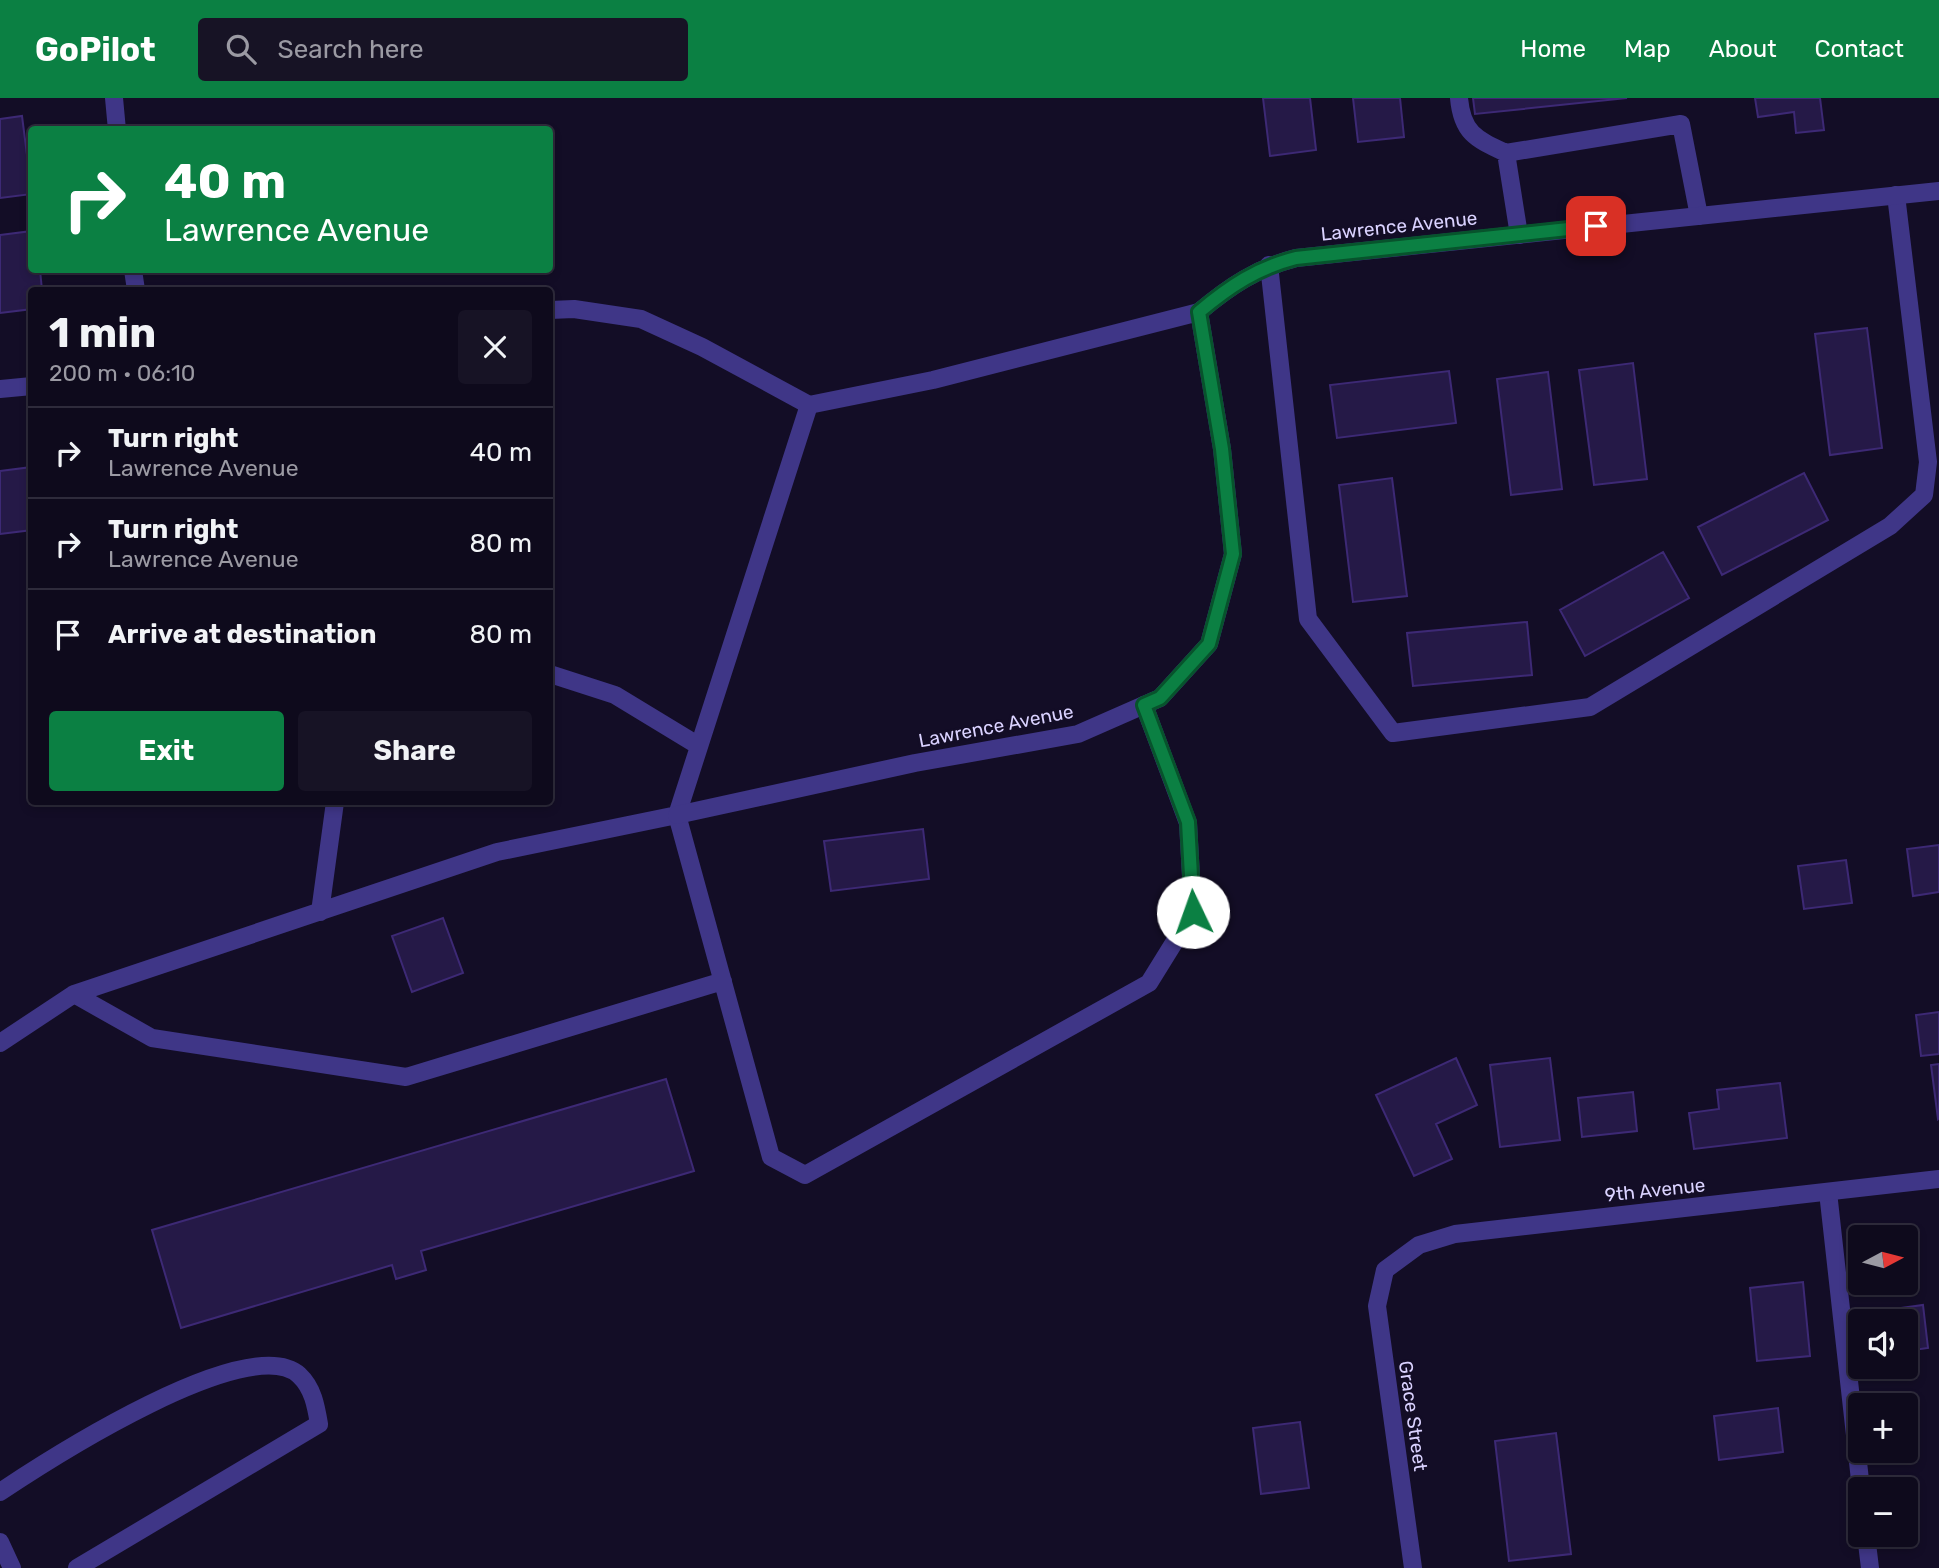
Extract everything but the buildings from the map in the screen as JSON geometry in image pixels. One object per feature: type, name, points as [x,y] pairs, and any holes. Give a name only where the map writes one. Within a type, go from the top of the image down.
[{"type":"street","points":[[114,98],[117,126]]},
{"type":"street","points":[[1459,98],[1461,119],[1476,140],[1506,153],[1681,124],[1699,216]]},
{"type":"street","points":[[1506,153],[1519,234]]},
{"type":"street","name":"Lawrence Avenue","points":[[0,1044],[74,994],[497,852],[915,762],[1078,734],[1160,698],[1209,644],[1233,554],[1222,449],[1199,312],[1233,284],[1269,265],[1296,258],[1939,191]]},
{"type":"street","points":[[1269,265],[1308,619],[1393,733],[1590,707],[1890,526],[1924,495],[1928,462],[1896,195]]},
{"type":"street","points":[[553,310],[574,309],[641,319],[702,347],[809,405],[933,380],[1199,312]]},
{"type":"street","points":[[0,389],[28,386]]},
{"type":"street","points":[[809,405],[677,815],[771,1157],[805,1175],[1149,984],[1193,912],[1188,822],[1144,705]]},
{"type":"street","points":[[553,675],[615,695],[699,746]]},
{"type":"street","points":[[320,912],[335,805]]},
{"type":"street","points":[[74,994],[152,1038],[406,1077],[723,981]]},
{"type":"street","name":"9th Avenue","points":[[1385,1270],[1419,1245],[1455,1234],[1939,1179]]},
{"type":"street","points":[[1828,1192],[1860,1477]]},
{"type":"street","name":"Grace Street","points":[[1385,1270],[1377,1306],[1413,1568]]},
{"type":"street","points":[[0,1492],[142,1405],[237,1369],[272,1364],[298,1374],[314,1398],[319,1424],[77,1568]]},
{"type":"street","points":[[0,1542],[12,1568]]},
{"type":"street","points":[[1867,1547],[1870,1568]]},
{"type":"route","points":[[1193,912],[1188,822],[1144,705],[1160,698],[1209,644],[1233,554],[1222,449],[1199,312],[1233,284],[1269,265],[1296,258],[1596,226]]}]
